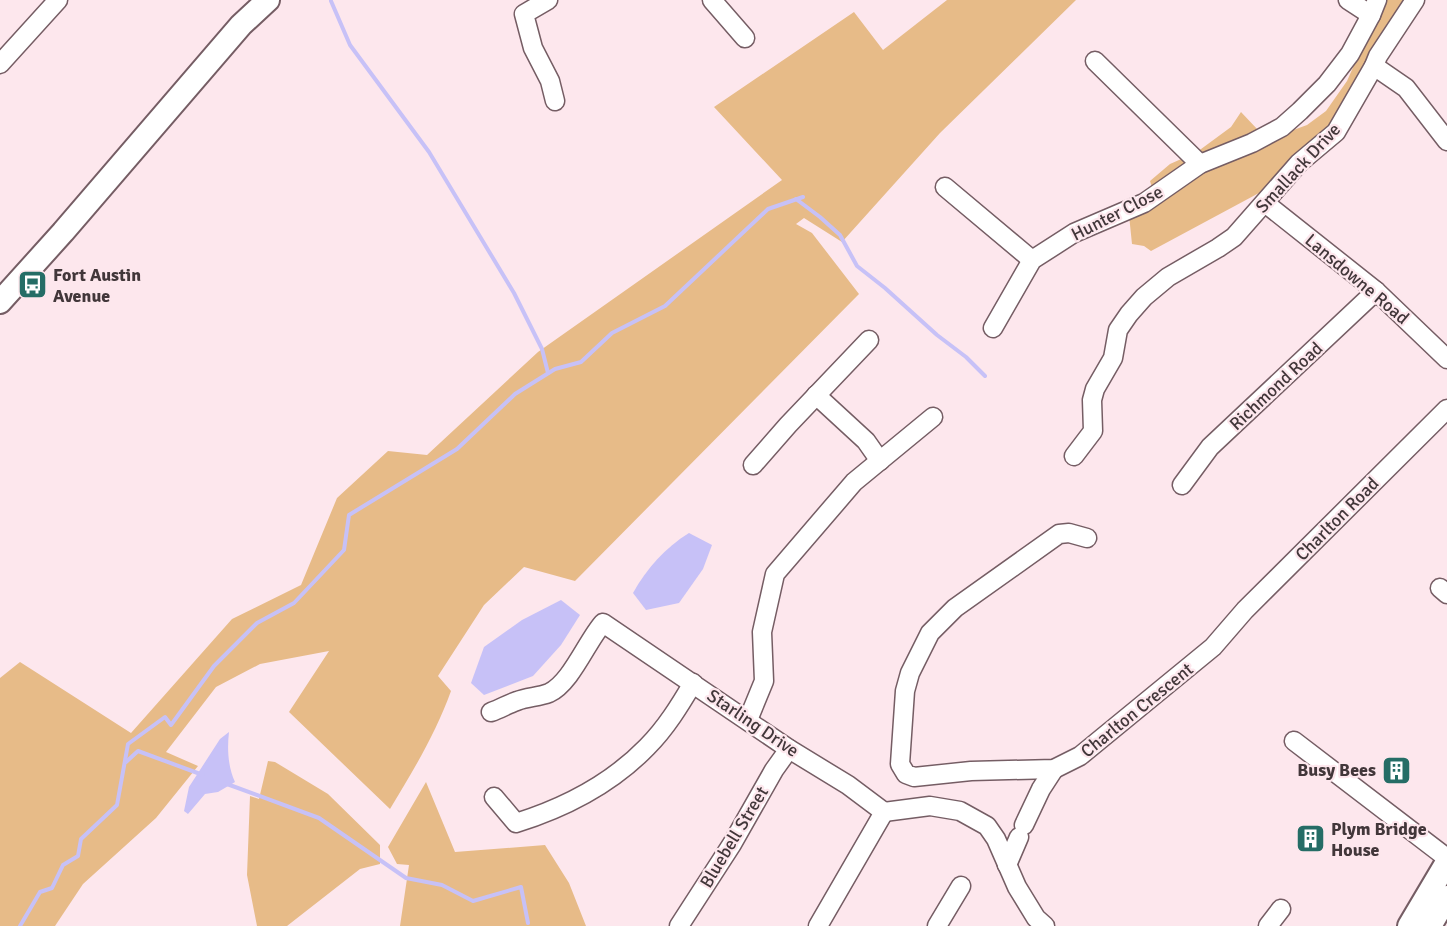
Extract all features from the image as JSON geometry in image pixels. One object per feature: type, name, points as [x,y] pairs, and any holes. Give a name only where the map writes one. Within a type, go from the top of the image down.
[{"type":"main road","points":[[0,302],[241,25],[268,0]]},
{"type":"main road","points":[[1409,926],[1447,860]]},
{"type":"main road","points":[[1430,926],[1447,897]]},
{"type":"street","points":[[0,64],[58,0]]},
{"type":"street","points":[[548,0],[524,14],[533,48],[550,81],[555,100]]},
{"type":"street","points":[[712,0],[745,38]]},
{"type":"street","name":"Hunter Close","points":[[993,328],[1032,260],[1074,233],[1144,203],[1200,164],[1252,143],[1282,127],[1300,111],[1328,84],[1350,54],[1374,7],[1348,0]]},
{"type":"street","name":"Smallack Drive","points":[[1074,456],[1093,431],[1092,400],[1102,374],[1116,350],[1118,330],[1144,297],[1168,277],[1234,237],[1299,163],[1336,132],[1378,56],[1415,0]]},
{"type":"street","points":[[1095,61],[1200,164]]},
{"type":"street","points":[[1374,66],[1406,88],[1447,141]]},
{"type":"street","points":[[945,187],[1032,260]]},
{"type":"street","name":"Lansdowne Road","points":[[1265,203],[1376,291],[1447,359]]},
{"type":"street","name":"Richmond Road","points":[[1182,485],[1210,447],[1376,291]]},
{"type":"street","points":[[753,465],[869,340]]},
{"type":"street","points":[[816,395],[866,441],[880,461]]},
{"type":"street","name":"Charlton Road","points":[[1229,629],[1245,610],[1447,410]]},
{"type":"street","points":[[748,720],[764,681],[762,632],[774,574],[854,483],[933,417]]},
{"type":"street","name":"Charlton Crescent","points":[[1087,538],[1069,533],[1059,534],[955,608],[937,625],[924,644],[910,673],[905,691],[900,764],[910,776],[971,771],[1054,769],[1080,756],[1128,719],[1194,664],[1229,629]]},
{"type":"street","points":[[491,712],[555,689],[577,664],[593,634],[603,623],[693,683]]},
{"type":"street","name":"Starling Drive","points":[[494,797],[516,823],[548,813],[588,791],[622,770],[648,746],[674,715],[693,683],[789,749],[848,785],[884,812]]},
{"type":"street","points":[[1294,741],[1447,860]]},
{"type":"street","name":"Bluebell Street","points":[[679,926],[789,749]]},
{"type":"street","points":[[1007,865],[1041,789],[1054,769]]},
{"type":"street","points":[[818,926],[884,812],[930,806],[960,811],[987,826],[996,839],[1017,887],[1036,918],[1045,926]]},
{"type":"street","points":[[937,926],[961,886]]},
{"type":"street","points":[[1268,926],[1281,909]]},
{"type":"shaded area","points":[[947,0],[1076,0],[940,133],[842,242],[804,218],[796,224],[812,233],[859,294],[575,581],[524,567],[484,605],[438,676],[451,691],[431,737],[390,809],[289,712],[329,651],[260,664],[216,687],[166,752],[198,766],[156,818],[83,884],[55,926],[0,926],[0,678],[20,662],[131,733],[232,619],[301,585],[337,498],[388,451],[427,455],[538,352],[782,180],[714,107],[854,12],[883,50]]},
{"type":"shaded area","points":[[1383,0],[1409,0],[1340,122],[1272,186],[1151,251],[1144,246],[1132,244],[1129,215],[1156,201],[1150,181],[1170,164],[1197,152],[1231,127],[1241,112],[1258,130],[1277,136],[1307,125],[1326,111],[1347,81]]},
{"type":"shaded area","points":[[689,533],[712,545],[703,569],[679,603],[646,610],[633,593],[657,559]]},
{"type":"shaded area","points":[[561,600],[580,615],[561,645],[533,676],[484,695],[471,683],[484,647],[522,620]]},
{"type":"shaded area","points":[[229,732],[229,758],[235,782],[218,792],[205,794],[188,814],[184,811],[189,787],[220,739]]},
{"type":"shaded area","points":[[268,761],[275,762],[328,794],[380,845],[380,864],[360,869],[287,926],[257,926],[247,875],[250,796],[259,799]]},
{"type":"shaded area","points":[[426,782],[455,852],[545,845],[569,883],[586,926],[400,926],[409,865],[397,864],[388,847]]},
{"type":"waterway","points":[[331,1],[350,45],[429,152],[514,293],[542,349],[548,373]]},
{"type":"waterway","points":[[20,926],[40,892],[52,888],[63,865],[78,856],[81,839],[117,805],[128,744],[165,717],[171,725],[214,666],[257,623],[294,603],[344,550],[349,515],[457,449],[515,394],[555,369],[581,362],[612,333],[665,306],[768,209],[803,197]]},
{"type":"waterway","points":[[796,199],[840,235],[857,266],[966,357],[985,376]]},
{"type":"waterway","points":[[126,762],[138,751],[203,775]]},
{"type":"waterway","points":[[227,784],[319,818],[406,878],[442,885],[473,901],[521,887],[528,923]]},
{"type":"place","name":"Fort Austin Avenue","points":[[32,285]]},
{"type":"place","name":"Busy Bees","points":[[1397,770]]},
{"type":"place","name":"Plym Bridge House","points":[[1310,839]]}]
